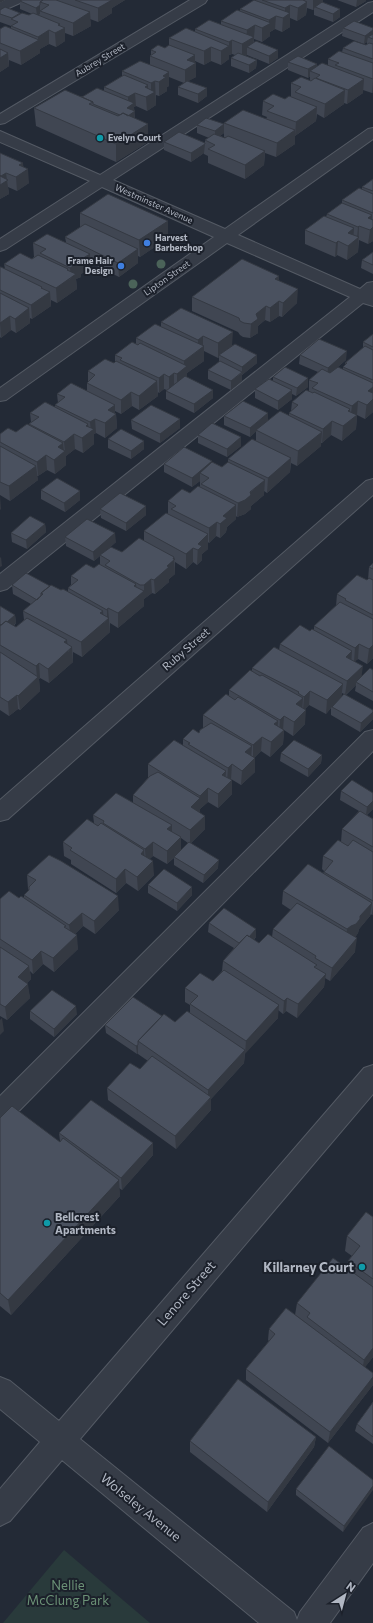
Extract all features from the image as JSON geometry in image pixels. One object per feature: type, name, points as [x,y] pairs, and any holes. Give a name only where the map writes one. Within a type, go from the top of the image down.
[{"type":"street","points":[[0,8],[15,0]]},
{"type":"street","name":"Aubrey Street","points":[[0,120],[200,0]]},
{"type":"street","points":[[0,246],[373,6]]},
{"type":"street","name":"Lipton Street","points":[[0,396],[373,132]]},
{"type":"street","name":"Westminster Avenue","points":[[0,136],[227,236],[369,295]]},
{"type":"street","points":[[0,584],[369,295]]},
{"type":"street","name":"Ruby Street","points":[[0,813],[373,485]]},
{"type":"street","points":[[0,1113],[373,738]]},
{"type":"street","name":"Lenore Street","points":[[0,1511],[373,1076]]},
{"type":"street","name":"Wolseley Avenue","points":[[0,1390],[283,1623]]},
{"type":"street","points":[[311,1623],[373,1538]]},
{"type":"green space","name":"Nellie McClung Park","points":[[64,1550],[150,1623],[3,1623]]},
{"type":"building","points":[[43,0],[36,8],[20,1]]},
{"type":"building","points":[[43,0],[56,0],[90,12],[73,23],[40,11],[49,5],[40,2]]},
{"type":"building","points":[[75,0],[112,0],[98,8]]},
{"type":"building","points":[[254,0],[290,13],[283,18],[276,16],[269,20],[240,9]]},
{"type":"building","points":[[262,0],[303,0],[307,2],[298,8],[290,5],[285,8]]},
{"type":"building","points":[[322,2],[340,9],[333,14],[315,7]]},
{"type":"building","points":[[5,7],[20,13],[12,18],[0,14],[0,10]]},
{"type":"building","points":[[237,10],[271,23],[262,28],[255,25],[247,30],[221,21]]},
{"type":"building","points":[[22,13],[29,15],[33,13],[60,24],[58,25],[65,28],[55,33],[49,30],[38,37],[11,26],[18,22],[11,19]]},
{"type":"building","points":[[209,20],[254,37],[242,44],[232,40],[229,42],[195,29]]},
{"type":"building","points":[[354,21],[373,28],[373,30],[365,36],[343,28]]},
{"type":"building","points":[[5,26],[39,40],[20,51],[0,43],[0,29]]},
{"type":"building","points":[[186,28],[229,46],[221,51],[211,47],[204,51],[169,38]]},
{"type":"building","points":[[373,34],[373,39],[368,37]]},
{"type":"building","points":[[256,41],[278,50],[269,56],[247,47]]},
{"type":"building","points":[[354,41],[366,45],[369,43],[373,44],[373,59],[343,48]]},
{"type":"building","points":[[158,45],[165,48],[169,45],[195,55],[187,60],[196,63],[185,70],[150,56],[156,52],[151,50]]},
{"type":"building","points":[[0,49],[8,53],[0,58]]},
{"type":"building","points":[[339,51],[373,63],[373,79],[335,65],[339,63],[328,59]]},
{"type":"building","points":[[238,53],[257,60],[249,65],[231,58]]},
{"type":"building","points":[[298,56],[317,64],[308,69],[288,62]]},
{"type":"building","points":[[140,61],[169,72],[163,76],[166,77],[159,82],[155,81],[151,83],[122,71]]},
{"type":"building","points":[[322,63],[364,79],[348,90],[316,78],[320,75],[310,71]]},
{"type":"building","points":[[124,75],[148,85],[145,87],[155,92],[146,97],[135,93],[128,97],[104,87]]},
{"type":"building","points":[[301,77],[311,81],[315,78],[345,90],[325,104],[295,92],[301,87],[291,83]]},
{"type":"building","points":[[187,81],[207,88],[198,94],[178,87]]},
{"type":"building","points":[[97,88],[134,103],[127,108],[135,111],[128,116],[123,113],[120,115],[93,104],[93,102],[82,97]]},
{"type":"building","points":[[65,90],[93,102],[89,104],[118,116],[123,113],[148,124],[116,144],[34,108]]},
{"type":"building","points":[[273,94],[285,99],[289,96],[317,107],[296,122],[267,111],[274,106],[263,101]]},
{"type":"building","points":[[243,110],[295,130],[277,143],[224,123]]},
{"type":"building","points":[[206,118],[224,124],[215,131],[197,125]]},
{"type":"building","points":[[179,132],[205,144],[191,153],[164,142]]},
{"type":"building","points":[[214,134],[225,138],[228,136],[265,151],[245,165],[208,149],[215,145],[205,140]]},
{"type":"building","points":[[0,153],[23,163],[19,165],[28,169],[16,177],[6,173],[1,176]]},
{"type":"building","points":[[0,176],[8,180],[0,185]]},
{"type":"building","points":[[373,179],[373,191],[362,187]]},
{"type":"building","points":[[359,188],[373,194],[373,213],[342,200]]},
{"type":"building","points":[[108,194],[168,221],[139,240],[80,213]]},
{"type":"building","points":[[342,203],[372,215],[368,218],[373,220],[373,227],[370,230],[359,226],[358,227],[327,214]]},
{"type":"building","points":[[324,216],[354,228],[348,233],[359,237],[348,246],[338,241],[336,243],[305,230]]},
{"type":"building","points":[[85,224],[138,249],[118,263],[65,237]]},
{"type":"building","points":[[47,234],[90,254],[70,268],[40,253],[46,249],[33,243]]},
{"type":"building","points":[[373,252],[373,265],[362,260]]},
{"type":"building","points":[[20,253],[32,259],[38,255],[76,274],[56,288],[4,264]]},
{"type":"building","points":[[242,259],[279,276],[275,279],[298,289],[283,303],[279,301],[270,308],[266,306],[256,314],[258,319],[251,324],[244,323],[240,321],[239,318],[192,297]]},
{"type":"building","points":[[0,267],[50,292],[31,305],[0,290]]},
{"type":"building","points":[[0,293],[29,308],[15,319],[10,316],[0,323]]},
{"type":"building","points":[[181,308],[233,332],[218,343],[203,336],[198,340],[161,322]]},
{"type":"building","points":[[155,324],[204,346],[184,361],[136,338]]},
{"type":"building","points":[[373,334],[373,347],[363,342]]},
{"type":"building","points":[[319,339],[347,351],[328,368],[300,355]]},
{"type":"building","points":[[132,342],[138,345],[140,343],[187,366],[177,374],[174,373],[169,377],[164,374],[159,378],[120,360],[122,358],[115,355]]},
{"type":"building","points":[[235,344],[257,355],[242,367],[219,355]]},
{"type":"building","points":[[365,346],[373,350],[373,380],[343,367],[347,363],[345,363]]},
{"type":"building","points":[[105,359],[114,363],[116,361],[157,381],[139,396],[131,392],[121,400],[87,383],[95,375],[88,371]]},
{"type":"building","points":[[220,361],[242,372],[231,381],[208,370]]},
{"type":"building","points":[[285,367],[308,378],[297,388],[273,377]]},
{"type":"building","points":[[338,367],[373,383],[373,387],[368,391],[373,393],[373,399],[367,405],[358,401],[352,406],[312,388],[318,383],[309,380],[322,369],[330,373]]},
{"type":"building","points":[[185,376],[213,390],[194,404],[166,391]]},
{"type":"building","points":[[269,379],[292,390],[278,401],[255,389]]},
{"type":"building","points":[[71,383],[115,405],[108,410],[116,414],[105,423],[95,419],[90,422],[55,405],[65,397],[57,394]]},
{"type":"building","points":[[306,390],[313,393],[314,392],[350,409],[348,411],[357,415],[343,426],[332,421],[323,429],[289,413],[298,405],[292,402]]},
{"type":"building","points":[[243,401],[268,413],[250,428],[224,416]]},
{"type":"building","points":[[45,402],[88,424],[86,426],[94,429],[82,438],[74,434],[64,442],[29,424],[39,417],[30,413]]},
{"type":"building","points":[[151,405],[180,419],[160,434],[131,420]]},
{"type":"building","points":[[280,411],[322,432],[298,451],[256,430]]},
{"type":"building","points":[[212,423],[241,437],[227,449],[198,435]]},
{"type":"building","points":[[27,424],[63,443],[58,447],[65,451],[54,460],[46,455],[37,462],[0,442],[0,434],[8,428],[16,432]]},
{"type":"building","points":[[121,429],[144,441],[131,451],[108,439]]},
{"type":"building","points":[[252,439],[291,458],[268,478],[228,459]]},
{"type":"building","points":[[0,446],[36,466],[9,486],[0,482]]},
{"type":"building","points":[[184,447],[212,461],[192,478],[164,464]]},
{"type":"building","points":[[212,462],[222,467],[228,462],[265,480],[250,492],[251,495],[238,503],[201,484],[209,478],[200,473]]},
{"type":"building","points":[[57,478],[80,491],[64,503],[41,490]]},
{"type":"building","points":[[198,486],[236,505],[223,516],[227,518],[220,524],[217,522],[209,528],[171,509],[176,506],[168,501],[182,489],[190,493]]},
{"type":"building","points":[[120,493],[146,506],[126,523],[100,509]]},
{"type":"building","points":[[166,513],[208,534],[198,544],[202,546],[198,550],[193,548],[186,554],[144,531]]},
{"type":"building","points":[[30,516],[45,524],[26,540],[11,533]]},
{"type":"building","points":[[87,519],[115,533],[93,552],[65,537]]},
{"type":"building","points":[[139,538],[174,557],[173,559],[175,559],[167,566],[169,567],[154,580],[151,579],[144,585],[140,585],[105,565],[110,561],[100,555],[111,547],[122,552]]},
{"type":"building","points":[[373,563],[373,569],[369,567]]},
{"type":"building","points":[[86,564],[94,568],[99,564],[136,584],[134,586],[144,591],[118,613],[108,608],[107,610],[68,588],[78,580],[71,576]]},
{"type":"building","points":[[26,573],[50,586],[41,593],[41,596],[37,600],[12,585]]},
{"type":"building","points":[[357,575],[367,580],[369,578],[373,580],[373,615],[337,594]]},
{"type":"building","points":[[51,585],[61,590],[63,589],[103,611],[100,613],[109,618],[81,642],[23,611]]},
{"type":"building","points":[[340,602],[373,619],[373,645],[369,649],[359,644],[355,648],[314,626]]},
{"type":"building","points":[[0,606],[15,615],[1,625],[0,624]]},
{"type":"building","points":[[27,618],[67,640],[64,642],[72,647],[48,669],[39,663],[36,666],[0,645],[0,626],[6,621],[16,627]]},
{"type":"building","points":[[300,625],[310,631],[312,629],[352,651],[346,657],[363,666],[347,681],[280,644]]},
{"type":"building","points":[[274,647],[343,684],[327,700],[310,691],[304,697],[298,693],[299,692],[252,668]]},
{"type":"building","points":[[0,652],[38,677],[18,696],[17,695],[8,702],[0,697]]},
{"type":"building","points":[[370,668],[373,670],[373,692],[356,682]]},
{"type":"building","points":[[250,670],[303,698],[296,704],[306,710],[294,722],[284,716],[280,720],[229,690]]},
{"type":"building","points":[[226,694],[235,700],[238,697],[278,721],[274,724],[284,730],[271,742],[262,737],[253,745],[203,715]]},
{"type":"building","points":[[344,694],[373,710],[373,712],[361,723],[332,707]]},
{"type":"building","points":[[211,723],[252,746],[245,752],[255,758],[242,771],[232,764],[228,768],[188,744],[190,743],[183,739],[193,729],[199,733],[200,730]]},
{"type":"building","points":[[174,740],[226,771],[222,775],[232,780],[218,794],[208,788],[200,796],[148,764]]},
{"type":"building","points":[[294,740],[322,755],[308,769],[281,753]]},
{"type":"building","points":[[158,772],[200,798],[191,807],[205,816],[190,830],[133,795],[150,776]]},
{"type":"building","points":[[352,780],[373,793],[373,801],[367,807],[341,791]]},
{"type":"building","points":[[116,793],[172,825],[167,829],[181,837],[167,851],[153,842],[145,849],[103,823],[104,821],[93,815]]},
{"type":"building","points":[[360,811],[373,819],[373,847],[342,829]]},
{"type":"building","points":[[87,819],[98,826],[101,823],[144,850],[141,854],[153,861],[137,877],[125,869],[116,879],[70,850],[72,848],[63,842]]},
{"type":"building","points":[[338,840],[348,846],[353,840],[373,852],[373,901],[324,872],[333,861],[323,856]]},
{"type":"building","points":[[189,842],[219,860],[204,875],[174,857]]},
{"type":"building","points":[[49,855],[118,896],[94,921],[82,913],[69,925],[24,895],[36,880],[27,875]]},
{"type":"building","points":[[308,864],[372,903],[360,916],[360,919],[356,924],[347,929],[283,891]]},
{"type":"building","points":[[164,869],[192,887],[177,903],[148,885]]},
{"type":"building","points":[[9,891],[19,898],[21,896],[77,935],[53,958],[41,951],[32,960],[0,939],[0,899]]},
{"type":"building","points":[[297,903],[357,938],[332,968],[273,929]]},
{"type":"building","points":[[224,908],[256,929],[249,937],[247,935],[239,943],[209,923]]},
{"type":"building","points":[[268,934],[317,965],[314,967],[326,974],[298,1004],[287,998],[284,1001],[223,961],[247,935],[259,943]]},
{"type":"building","points":[[0,947],[29,966],[18,977],[28,984],[5,1007],[0,1004]]},
{"type":"building","points":[[224,970],[279,1005],[246,1041],[190,1004],[198,996],[185,988],[200,973],[213,981]]},
{"type":"building","points":[[52,990],[76,1006],[54,1029],[30,1011]]},
{"type":"building","points":[[133,997],[162,1016],[138,1041],[138,1045],[136,1046],[105,1025]]},
{"type":"building","points":[[187,1011],[245,1050],[208,1090],[138,1041],[164,1014],[175,1022]]},
{"type":"building","points":[[152,1056],[211,1097],[175,1136],[107,1088],[130,1063],[140,1069]]},
{"type":"building","points":[[91,1100],[153,1143],[121,1178],[59,1133]]},
{"type":"building","name":"Bellcrest Apartments","points":[[12,1106],[60,1142],[63,1138],[119,1180],[8,1300],[0,1293],[0,1118]]},
{"type":"building","name":"Killarney Court","points":[[366,1212],[373,1217],[373,1279],[348,1261],[360,1246],[347,1236]]},
{"type":"building","points":[[333,1258],[373,1287],[373,1348],[364,1360],[307,1317],[310,1313],[297,1303]]},
{"type":"building","points":[[286,1308],[373,1373],[373,1377],[330,1432],[246,1369],[275,1334],[269,1329]]},
{"type":"building","points":[[238,1379],[316,1437],[268,1502],[190,1441]]},
{"type":"building","points":[[373,1402],[373,1437],[357,1424]]},
{"type":"building","points":[[329,1446],[373,1480],[373,1486],[344,1526],[296,1489]]},
{"type":"place","name":"Evelyn Court","points":[[100,138]]},
{"type":"place","name":"Harvest Barbershop","points":[[147,243]]},
{"type":"place","name":"Frame Hair Design","points":[[121,266]]},
{"type":"place","name":"Bellcrest Apartments","points":[[47,1223]]},
{"type":"place","name":"Killarney Court","points":[[362,1267]]}]
